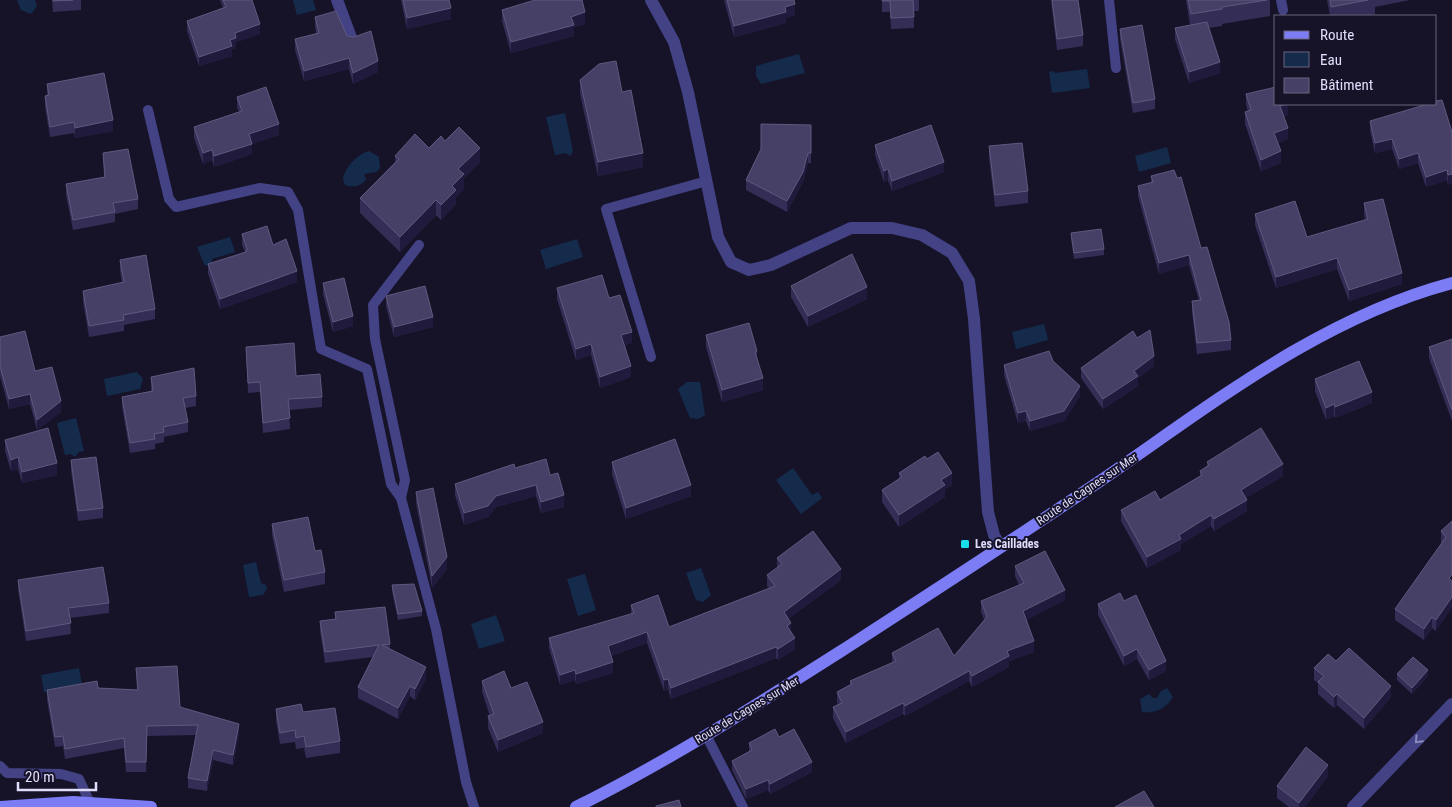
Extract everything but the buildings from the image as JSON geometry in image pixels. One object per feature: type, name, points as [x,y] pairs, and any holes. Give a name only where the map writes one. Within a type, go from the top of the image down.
[{"type":"main road","name":"Route de Cagnes sur Mer","points":[[576,807],[616,787],[706,735],[814,668],[1270,365],[1348,321],[1421,291],[1452,283]]},
{"type":"main road","points":[[0,807],[90,803],[151,807]]},
{"type":"street","points":[[338,0],[352,40]]},
{"type":"street","points":[[651,0],[674,42],[688,92],[718,238],[731,262],[749,270],[771,265],[852,228],[892,228],[922,235],[952,252],[969,281],[974,319],[988,512],[994,535],[1000,546]]},
{"type":"street","points":[[1353,807],[1452,704]]},
{"type":"lane","points":[[1108,0],[1116,68]]},
{"type":"lane","points":[[148,110],[169,199],[176,207],[260,188],[288,192],[298,210],[321,349],[367,369],[391,484],[401,498],[436,629],[466,782],[474,807]]},
{"type":"lane","points":[[651,357],[606,209],[707,181]]},
{"type":"lane","points":[[401,498],[405,480],[375,339],[373,305],[419,245]]},
{"type":"lane","points":[[706,735],[743,807]]},
{"type":"lane","points":[[0,766],[7,774],[61,774],[79,779],[90,803]]},
{"type":"water","points":[[17,0],[35,0],[37,6],[31,14],[21,10]]},
{"type":"water","points":[[293,0],[313,0],[316,10],[297,15]]},
{"type":"water","points":[[799,54],[805,73],[761,84],[756,76],[756,66]]},
{"type":"water","points":[[1087,69],[1090,88],[1052,93],[1049,72]]},
{"type":"water","points":[[565,113],[573,151],[570,156],[565,153],[555,155],[546,117]]},
{"type":"water","points":[[1167,147],[1171,163],[1139,172],[1135,156]]},
{"type":"water","points":[[369,151],[379,157],[380,168],[376,172],[364,174],[366,179],[360,185],[345,185],[344,174],[349,166],[361,155]]},
{"type":"water","points":[[230,237],[235,252],[212,259],[212,264],[205,266],[197,247]]},
{"type":"water","points":[[577,239],[583,257],[546,269],[540,250]]},
{"type":"water","points":[[1044,324],[1048,340],[1016,349],[1012,332]]},
{"type":"water","points":[[137,372],[143,379],[140,389],[107,396],[104,379]]},
{"type":"water","points":[[687,382],[700,382],[705,415],[698,419],[690,418],[678,389]]},
{"type":"water","points":[[76,418],[84,451],[79,452],[75,457],[71,454],[65,455],[57,423]]},
{"type":"water","points":[[793,468],[812,495],[818,492],[822,498],[801,514],[776,480]]},
{"type":"water","points":[[256,562],[261,583],[266,585],[267,589],[263,595],[249,597],[243,565]]},
{"type":"water","points":[[701,568],[711,595],[703,602],[696,600],[686,573]]},
{"type":"water","points":[[585,574],[596,610],[578,616],[567,579]]},
{"type":"water","points":[[496,615],[505,641],[479,649],[471,624]]},
{"type":"water","points":[[79,668],[82,685],[44,692],[41,675]]},
{"type":"water","points":[[1167,688],[1173,697],[1167,704],[1156,711],[1142,712],[1140,699],[1149,694],[1153,698],[1157,698],[1161,691]]},
{"type":"place","name":"Les Caillades","points":[[965,544]]}]
